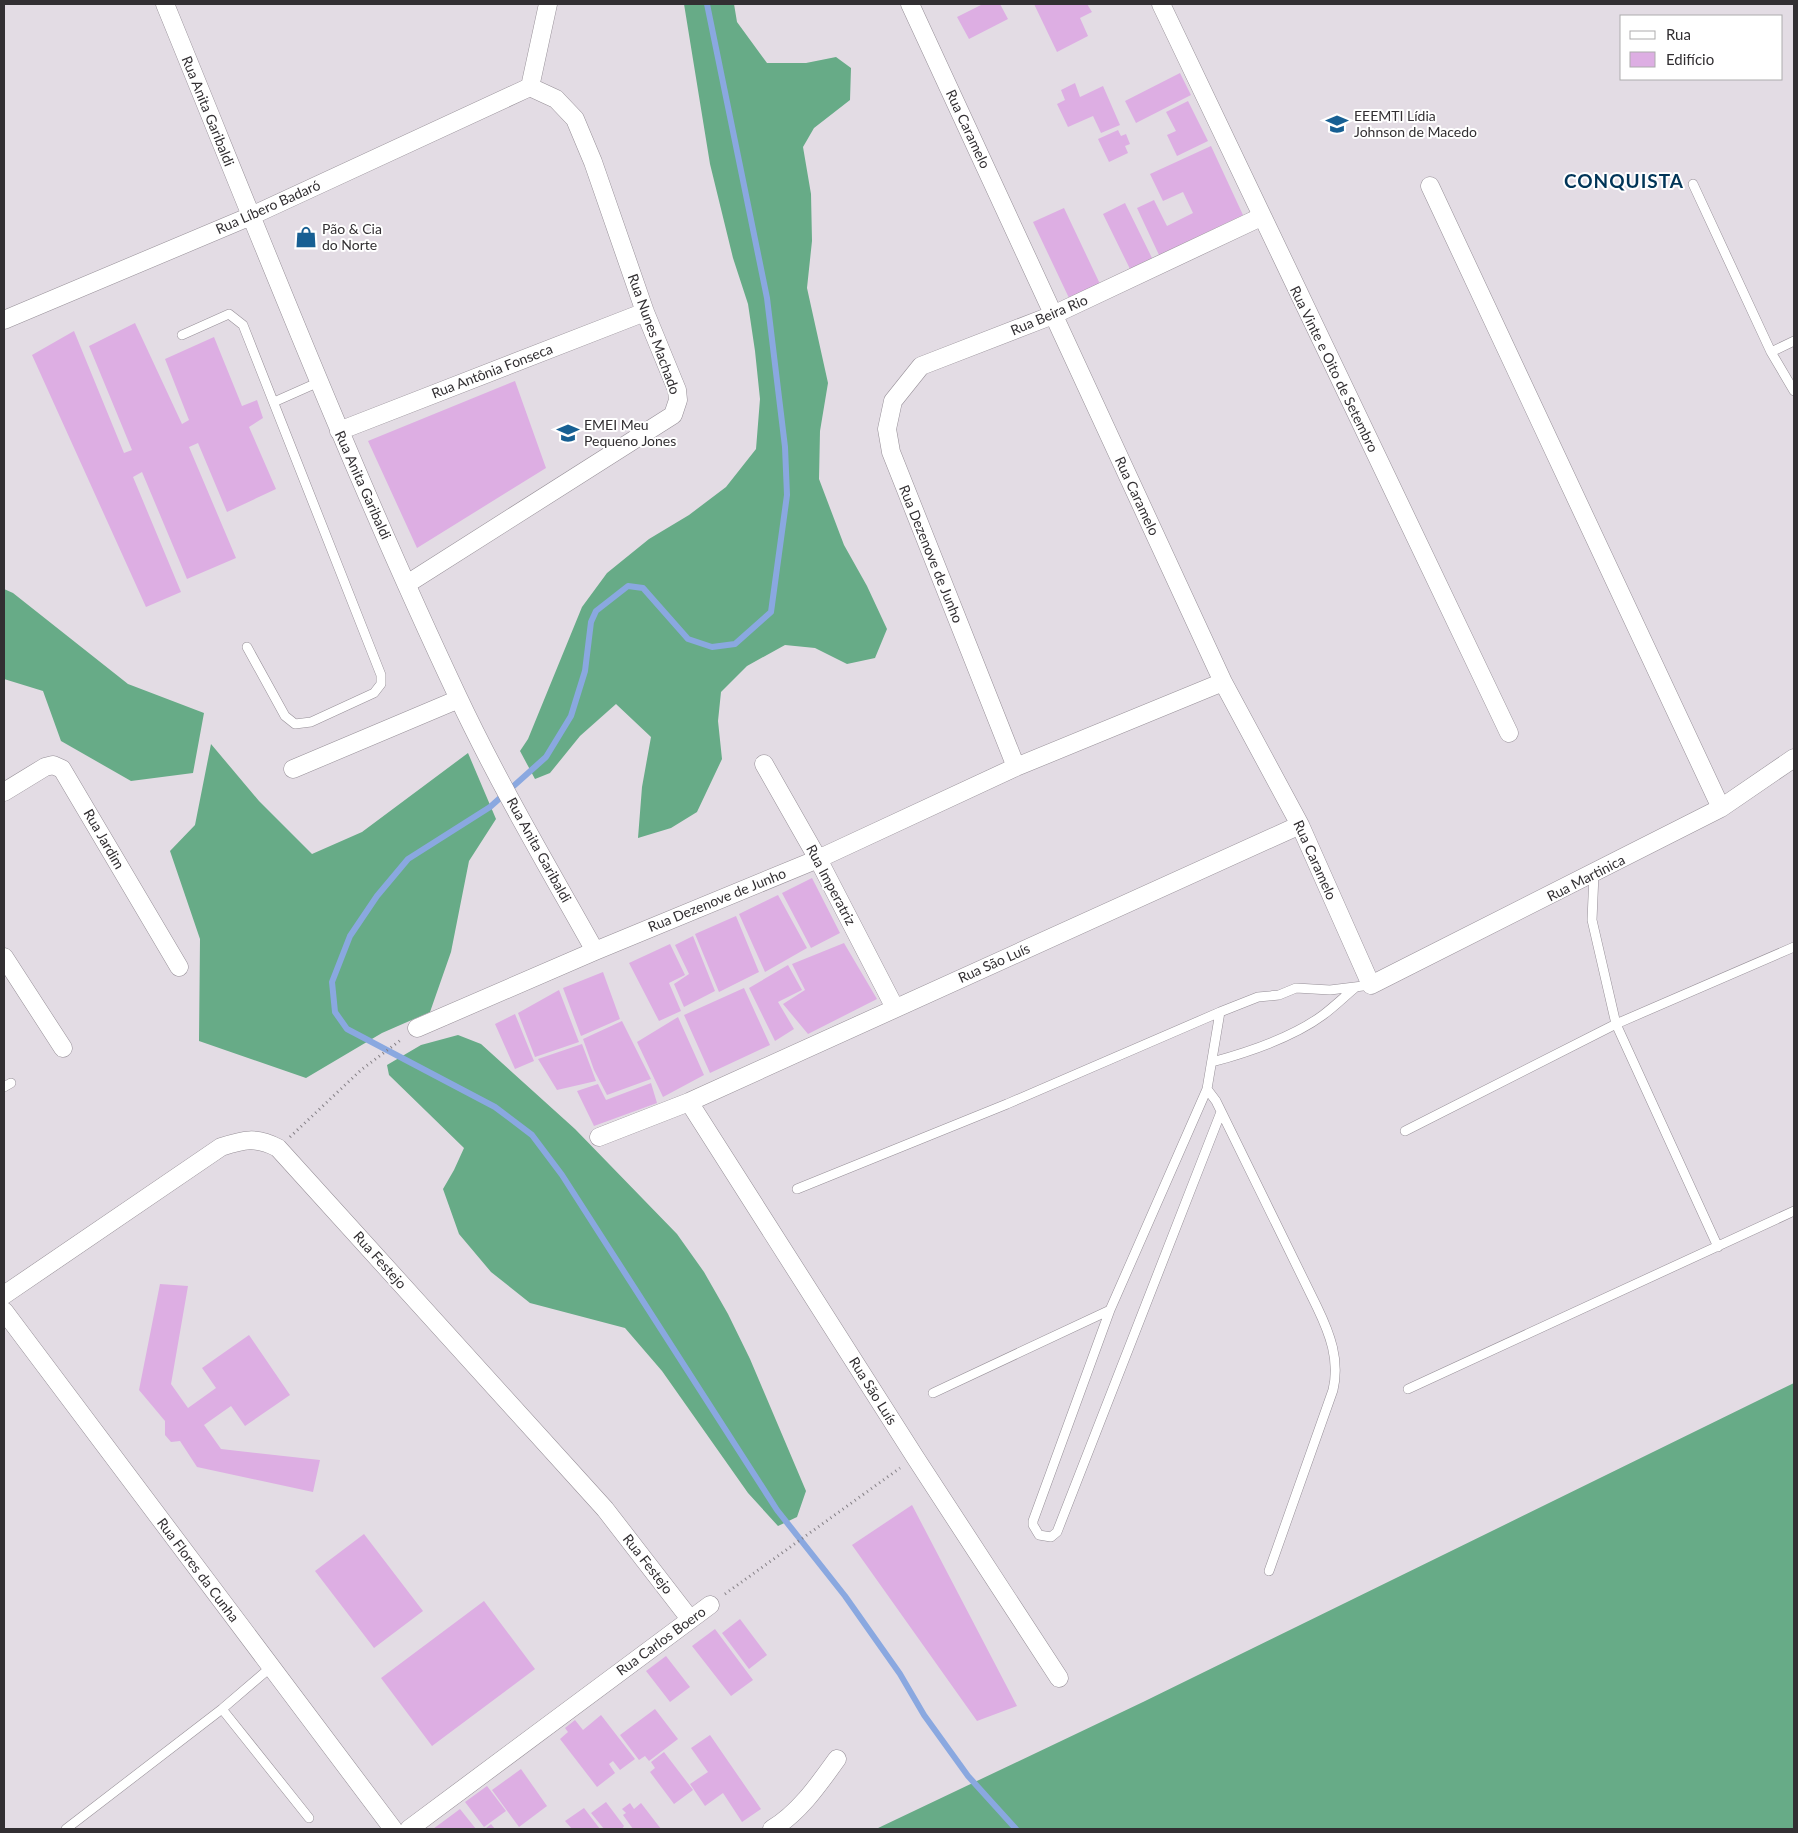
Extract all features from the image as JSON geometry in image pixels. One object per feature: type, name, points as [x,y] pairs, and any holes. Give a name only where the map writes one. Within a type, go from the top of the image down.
[{"type":"street","name":"Rua Anita Garibaldi","points":[[165,4],[339,431],[459,699],[488,758],[595,951]]},
{"type":"street","points":[[530,87],[548,4]]},
{"type":"street","name":"Rua Caramelo","points":[[910,4],[1223,682],[1300,825],[1364,986]]},
{"type":"street","name":"Rua Vinte e Oito de Setembro","points":[[1161,4],[1509,733]]},
{"type":"street","name":"Rua Líbero Badaró","points":[[4,320],[251,216],[530,87]]},
{"type":"street","name":"Rua Nunes Machado","points":[[407,584],[673,414],[678,400],[677,390],[645,312],[593,162],[575,119],[556,99],[530,87]]},
{"type":"street","points":[[1430,186],[1722,808]]},
{"type":"street","name":"Rua Beira Rio","points":[[891,452],[887,429],[893,401],[922,366],[1053,315],[1261,216]]},
{"type":"street","name":"Rua Antônia Fonseca","points":[[339,431],[645,312]]},
{"type":"street","name":"Rua Dezenove de Junho","points":[[891,452],[1016,768]]},
{"type":"street","name":"Rua Dezenove de Junho","points":[[417,1028],[595,951],[818,859],[1016,768],[1223,682]]},
{"type":"street","points":[[293,769],[459,699]]},
{"type":"street","name":"Rua Martinica","points":[[1364,986],[1594,874],[1722,808],[1794,758]]},
{"type":"street","name":"Rua Imperatriz","points":[[764,764],[818,859],[895,1008]]},
{"type":"street","name":"Rua Jardim","points":[[4,792],[45,767],[53,765],[62,770],[179,967]]},
{"type":"street","name":"Rua São Luís","points":[[599,1137],[689,1102],[1300,825]]},
{"type":"street","points":[[4,956],[63,1048]]},
{"type":"street","name":"Rua São Luís","points":[[689,1102],[915,1458],[1060,1678]]},
{"type":"street","name":"Rua Festejo","points":[[4,1295],[220,1147],[246,1140],[260,1140],[278,1148],[592,1494],[690,1619]]},
{"type":"street","name":"Rua Flores da Cunha","points":[[4,1311],[393,1829]]},
{"type":"street","name":"Rua Carlos Boero","points":[[409,1829],[710,1605]]},
{"type":"street","points":[[772,1829],[785,1822],[818,1786],[837,1759]]},
{"type":"lane","points":[[1693,184],[1771,352],[1794,392]]},
{"type":"lane","points":[[182,335],[229,314],[243,325],[381,675],[381,684],[374,693],[311,722],[295,724],[285,716],[247,647]]},
{"type":"lane","points":[[1771,352],[1794,341]]},
{"type":"lane","points":[[274,402],[319,382]]},
{"type":"lane","points":[[1594,874],[1592,920],[1616,1024],[1718,1247]]},
{"type":"lane","points":[[1405,1131],[1616,1024],[1794,948]]},
{"type":"lane","points":[[797,1189],[1007,1104],[1258,997],[1279,995],[1296,988],[1330,990],[1364,986]]},
{"type":"lane","points":[[1212,1062],[1236,1056],[1298,1030],[1364,986]]},
{"type":"lane","points":[[1220,1012],[1207,1089],[1110,1310],[1033,1521],[1035,1530],[1039,1535],[1051,1537],[1057,1532],[1221,1112]]},
{"type":"lane","points":[[1207,1089],[1221,1112],[1317,1307],[1330,1335],[1335,1354],[1336,1377],[1333,1390],[1269,1571]]},
{"type":"lane","points":[[1408,1388],[1794,1211]]},
{"type":"lane","points":[[933,1394],[1110,1310]]},
{"type":"lane","points":[[66,1829],[222,1709],[272,1667]]},
{"type":"lane","points":[[222,1709],[309,1818]]},
{"type":"path","points":[[278,1148],[361,1070],[417,1028]]},
{"type":"path","name":"Rua Carlos Boero","points":[[710,1605],[840,1509],[915,1458]]},
{"type":"green space","points":[[684,4],[734,4],[737,22],[767,63],[806,63],[836,57],[851,68],[850,100],[814,128],[803,147],[811,194],[812,241],[807,288],[828,383],[820,431],[819,479],[844,545],[867,586],[887,629],[875,658],[847,664],[815,648],[785,645],[747,666],[721,692],[718,721],[722,759],[697,812],[671,828],[638,838],[642,787],[651,737],[616,704],[580,736],[550,773],[535,779],[520,751],[528,739],[582,607],[607,573],[649,539],[689,515],[726,487],[756,449],[760,399],[748,304],[733,258],[710,164]]},
{"type":"green space","points":[[4,589],[13,593],[128,684],[204,713],[193,773],[131,781],[61,741],[43,691],[4,679]]},
{"type":"green space","points":[[211,744],[259,801],[312,854],[362,832],[468,753],[496,819],[469,861],[451,952],[430,1012],[382,1033],[306,1078],[199,1041],[200,939],[170,851],[195,825]]},
{"type":"green space","points":[[458,1035],[481,1044],[575,1129],[677,1234],[704,1272],[728,1314],[750,1359],[806,1491],[797,1517],[778,1526],[748,1493],[662,1371],[625,1328],[530,1303],[491,1272],[459,1234],[443,1189],[464,1148],[389,1075],[387,1065],[421,1045]]},
{"type":"green space","points":[[1794,1383],[1794,1829],[876,1829],[1143,1702]]},
{"type":"building","points":[[983,4],[1000,4],[1008,19],[969,39],[957,17]]},
{"type":"building","points":[[1034,4],[1087,4],[1092,12],[1080,18],[1088,36],[1057,52]]},
{"type":"building","points":[[1180,73],[1191,95],[1136,123],[1125,101]]},
{"type":"building","points":[[1075,83],[1080,97],[1103,86],[1120,125],[1101,133],[1093,116],[1068,127],[1057,104],[1065,100],[1061,90]]},
{"type":"building","points":[[1188,101],[1208,141],[1177,156],[1167,135],[1176,131],[1166,112]]},
{"type":"building","points":[[1118,130],[1121,136],[1126,134],[1130,144],[1125,146],[1128,153],[1109,162],[1098,139]]},
{"type":"building","points":[[1211,146],[1243,215],[1159,255],[1137,208],[1154,200],[1167,226],[1193,213],[1183,192],[1163,201],[1150,174]]},
{"type":"building","points":[[1125,203],[1152,258],[1130,269],[1103,214]]},
{"type":"building","points":[[1064,208],[1100,284],[1069,298],[1033,222]]},
{"type":"building","points":[[135,323],[182,424],[189,420],[165,359],[214,337],[242,406],[257,400],[263,418],[249,427],[276,489],[227,512],[198,443],[189,447],[236,558],[187,579],[142,472],[133,477],[181,592],[146,607],[32,355],[74,331],[124,453],[132,450],[89,346]]},
{"type":"building","points":[[515,381],[546,468],[417,548],[368,441]]},
{"type":"building","points":[[812,878],[840,933],[811,948],[782,893]]},
{"type":"building","points":[[778,895],[807,948],[765,972],[739,914]]},
{"type":"building","points":[[736,916],[759,972],[719,992],[695,934]]},
{"type":"building","points":[[693,936],[715,991],[684,1007],[674,984],[689,974],[675,945]]},
{"type":"building","points":[[844,943],[877,999],[808,1034],[783,1004],[805,990],[792,964]]},
{"type":"building","points":[[670,944],[685,975],[669,983],[681,1011],[659,1021],[629,963]]},
{"type":"building","points":[[788,965],[802,990],[778,1002],[794,1029],[775,1041],[749,988]]},
{"type":"building","points":[[603,972],[620,1019],[581,1036],[563,988]]},
{"type":"building","points":[[744,988],[770,1045],[710,1073],[684,1015]]},
{"type":"building","points":[[559,990],[579,1042],[535,1057],[518,1013]]},
{"type":"building","points":[[515,1014],[534,1061],[515,1069],[495,1024]]},
{"type":"building","points":[[678,1017],[704,1075],[663,1097],[637,1042]]},
{"type":"building","points":[[622,1021],[651,1079],[607,1095],[594,1070],[583,1039]]},
{"type":"building","points":[[582,1044],[596,1081],[557,1090],[538,1059]]},
{"type":"building","points":[[651,1083],[657,1103],[594,1126],[577,1091],[598,1084],[606,1100]]},
{"type":"building","points":[[160,1284],[188,1286],[171,1384],[188,1408],[216,1388],[202,1368],[249,1335],[290,1395],[245,1426],[231,1406],[204,1425],[221,1449],[320,1460],[313,1492],[197,1467],[180,1441],[171,1442],[165,1435],[165,1421],[139,1390]]},
{"type":"building","points":[[912,1505],[1017,1706],[977,1721],[852,1545]]},
{"type":"building","points":[[364,1534],[423,1611],[374,1648],[315,1571]]},
{"type":"building","points":[[484,1601],[535,1669],[432,1746],[381,1678]]},
{"type":"building","points":[[740,1619],[767,1655],[749,1669],[722,1633]]},
{"type":"building","points":[[715,1629],[753,1680],[731,1696],[692,1646]]},
{"type":"building","points":[[666,1656],[690,1687],[670,1702],[646,1671]]},
{"type":"building","points":[[655,1709],[678,1739],[649,1761],[645,1756],[639,1760],[620,1735]]},
{"type":"building","points":[[601,1715],[635,1759],[620,1770],[613,1761],[609,1764],[615,1773],[597,1787],[560,1739],[568,1732],[565,1728],[575,1720],[583,1730]]},
{"type":"building","points":[[710,1735],[761,1809],[742,1822],[723,1793],[705,1806],[690,1784],[708,1772],[691,1748]]},
{"type":"building","points":[[664,1752],[693,1790],[674,1804],[650,1772],[655,1768],[651,1762]]},
{"type":"building","points":[[521,1769],[547,1806],[519,1827],[492,1790]]},
{"type":"building","points":[[487,1786],[506,1811],[484,1827],[465,1802]]},
{"type":"building","points":[[606,1802],[624,1826],[622,1829],[604,1829],[591,1813]]},
{"type":"building","points":[[630,1803],[634,1809],[641,1803],[661,1829],[633,1829],[623,1815],[626,1813],[622,1809]]},
{"type":"building","points":[[584,1808],[600,1829],[572,1829],[565,1821]]},
{"type":"building","points":[[460,1809],[476,1829],[433,1829]]},
{"type":"building","points":[[491,1824],[495,1829],[485,1829]]},
{"type":"waterway","points":[[707,4],[767,298],[785,447],[787,495],[771,612],[735,644],[712,647],[688,639],[643,588],[628,586],[596,611],[591,622],[585,671],[571,716],[546,757],[490,807],[408,859],[377,896],[350,936],[332,982],[335,1012],[347,1029],[495,1107],[532,1135],[562,1175],[777,1510],[845,1596],[900,1674],[924,1715],[968,1776],[1016,1829]]},
{"type":"place","name":"EEEMTI Lídia Johnson de Macedo","points":[[1337,124]]},
{"type":"place","name":"Pão & Cia do Norte","points":[[306,237]]},
{"type":"place","name":"EMEI Meu Pequeno Jones","points":[[568,433]]},
{"type":"district","name":"CONQUISTA","points":[[1624,181]]}]
